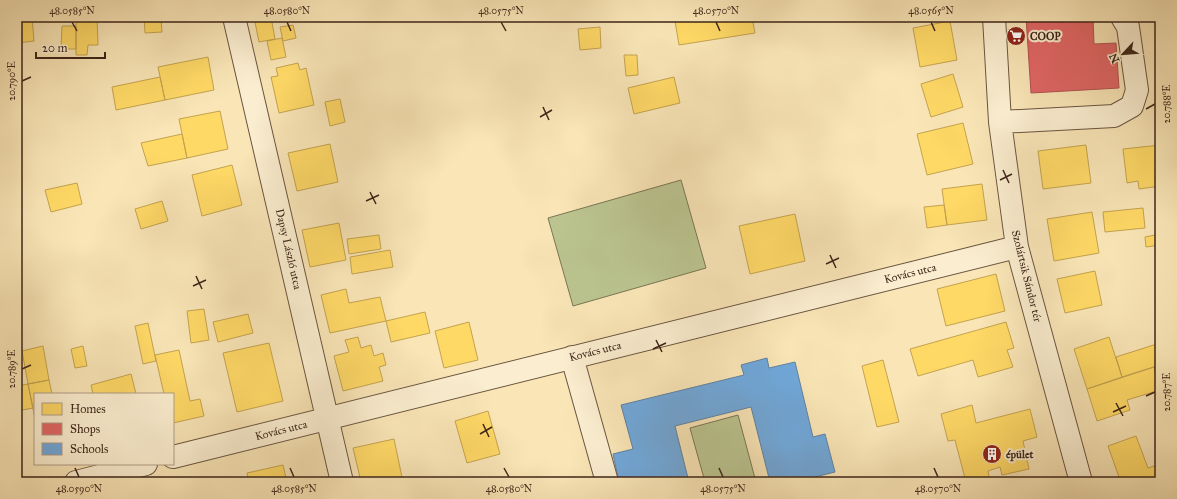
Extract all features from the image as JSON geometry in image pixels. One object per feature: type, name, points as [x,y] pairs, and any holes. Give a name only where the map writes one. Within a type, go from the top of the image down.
[{"type":"street","name":"Dapsy László utca","points":[[234,17],[342,482]]},
{"type":"street","name":"Szolártsik Sándor tér","points":[[994,17],[1000,122],[1018,247],[1081,482]]},
{"type":"street","points":[[1000,122],[1114,116],[1132,106],[1137,90],[1128,27],[1122,17]]},
{"type":"street","name":"Kovács utca","points":[[174,457],[1018,247]]},
{"type":"street","points":[[572,357],[607,482]]},
{"type":"street","points":[[76,482],[142,465]]},
{"type":"green space","points":[[681,180],[706,268],[573,306],[548,218]]},
{"type":"green space","points":[[738,415],[756,482],[705,482],[690,428]]},
{"type":"building: Homes","points":[[17,17],[32,17],[34,41],[17,43]]},
{"type":"building: Homes","points":[[76,17],[97,17],[98,45],[88,45],[87,55],[76,55]]},
{"type":"building: Homes","points":[[144,17],[161,17],[162,32],[145,33]]},
{"type":"building: Homes","points":[[254,17],[271,17],[275,39],[259,42]]},
{"type":"building: Homes","points":[[697,17],[752,17],[755,33],[679,45],[675,21]]},
{"type":"building: Homes","points":[[950,21],[957,60],[920,67],[913,28]]},
{"type":"building: Homes","points":[[293,25],[296,38],[283,41],[280,27]]},
{"type":"building: Homes","points":[[62,26],[76,26],[76,49],[61,49]]},
{"type":"building: Homes","points":[[600,27],[601,48],[580,50],[578,29]]},
{"type":"building: Homes","points":[[282,38],[286,57],[271,60],[267,41]]},
{"type":"building: Homes","points":[[624,55],[637,55],[638,75],[626,76]]},
{"type":"building: Homes","points":[[208,57],[214,90],[165,100],[158,67]]},
{"type":"building: Homes","points":[[298,63],[300,70],[306,68],[314,105],[279,113],[271,77],[278,76],[276,68]]},
{"type":"building: Homes","points":[[953,74],[963,107],[931,117],[921,84]]},
{"type":"building: Homes","points":[[160,77],[165,100],[116,110],[112,87]]},
{"type":"building: Homes","points":[[674,77],[680,103],[634,114],[628,88]]},
{"type":"building: Homes","points":[[340,99],[345,122],[330,126],[325,102]]},
{"type":"building: Homes","points":[[220,111],[228,149],[187,158],[179,119]]},
{"type":"building: Homes","points":[[963,123],[973,164],[927,175],[917,134]]},
{"type":"building: Homes","points":[[182,134],[187,158],[148,166],[141,143]]},
{"type":"building: Homes","points":[[330,144],[338,182],[297,191],[288,153]]},
{"type":"building: Homes","points":[[1086,145],[1091,183],[1043,189],[1038,151]]},
{"type":"building: Homes","points":[[1160,145],[1160,186],[1139,189],[1138,181],[1127,183],[1123,149]]},
{"type":"building: Homes","points":[[232,165],[242,205],[202,216],[192,175]]},
{"type":"building: Homes","points":[[77,183],[82,204],[51,212],[45,190]]},
{"type":"building: Homes","points":[[982,184],[987,220],[947,225],[942,189]]},
{"type":"building: Homes","points":[[162,201],[168,221],[141,229],[135,209]]},
{"type":"building: Homes","points":[[944,205],[947,225],[927,228],[924,207]]},
{"type":"building: Homes","points":[[1143,208],[1145,228],[1105,232],[1103,212]]},
{"type":"building: Homes","points":[[1092,212],[1099,253],[1054,261],[1047,219]]},
{"type":"building: Homes","points":[[795,214],[805,261],[750,274],[739,226]]},
{"type":"building: Homes","points":[[339,223],[346,260],[310,267],[302,230]]},
{"type":"building: Homes","points":[[1160,234],[1160,245],[1146,247],[1145,237]]},
{"type":"building: Homes","points":[[379,235],[381,249],[349,254],[347,239]]},
{"type":"building: Homes","points":[[390,250],[393,267],[352,274],[350,257]]},
{"type":"building: Homes","points":[[1095,271],[1102,305],[1065,313],[1057,279]]},
{"type":"building: Homes","points":[[996,274],[1005,311],[946,326],[937,289]]},
{"type":"building: Homes","points":[[346,289],[349,303],[380,297],[386,321],[330,333],[321,295]]},
{"type":"building: Homes","points":[[204,309],[209,340],[191,343],[187,311]]},
{"type":"building: Homes","points":[[425,312],[430,333],[391,342],[386,321]]},
{"type":"building: Homes","points":[[248,314],[253,333],[218,342],[213,322]]},
{"type":"building: Homes","points":[[469,322],[478,360],[444,368],[435,331]]},
{"type":"building: Homes","points":[[1006,322],[1014,348],[1007,350],[1013,367],[978,377],[973,360],[918,376],[910,349]]},
{"type":"building: Homes","points":[[148,323],[156,361],[143,364],[135,326]]},
{"type":"building: Homes","points":[[358,337],[361,348],[371,345],[374,356],[383,353],[386,365],[379,367],[383,381],[343,391],[334,356],[349,352],[345,340]]},
{"type":"building: Homes","points":[[1109,337],[1122,377],[1087,389],[1074,349]]},
{"type":"building: Homes","points":[[269,343],[283,401],[237,412],[223,353]]},
{"type":"building: Homes","points":[[1160,343],[1160,365],[1122,377],[1116,357]]},
{"type":"building: Homes","points":[[43,346],[49,380],[28,384],[22,351]]},
{"type":"building: Homes","points":[[83,346],[87,366],[75,368],[71,349]]},
{"type":"building: Homes","points":[[179,350],[190,401],[200,399],[204,416],[174,423],[174,393],[164,393],[155,355]]},
{"type":"building: Homes","points":[[883,360],[899,422],[877,427],[862,366]]},
{"type":"building: Homes","points":[[1154,367],[1160,390],[1127,400],[1130,410],[1097,421],[1087,389]]},
{"type":"building: Homes","points":[[131,374],[136,393],[93,393],[91,385]]},
{"type":"building: Homes","points":[[49,380],[52,393],[34,393],[34,414],[28,384]]},
{"type":"building: Homes","points":[[28,384],[33,408],[17,411],[17,386]]},
{"type":"building: Homes","name":"épület","points":[[972,405],[976,423],[1030,409],[1037,437],[1023,441],[1029,469],[1002,475],[1000,467],[988,471],[990,482],[966,482],[955,440],[948,441],[941,414]]},
{"type":"building: Homes","points":[[488,411],[500,454],[467,463],[455,421]]},
{"type":"building: Homes","points":[[1136,436],[1148,468],[1160,464],[1160,482],[1114,482],[1120,480],[1108,446]]},
{"type":"building: Homes","points":[[394,439],[403,482],[361,482],[353,448]]},
{"type":"building: Homes","points":[[283,465],[287,482],[249,482],[247,473]]},
{"type":"building: Shops","points":[[1026,17],[1093,17],[1094,44],[1116,43],[1119,88],[1031,93]]},
{"type":"building: Schools","points":[[767,358],[769,368],[795,362],[813,437],[825,434],[835,472],[795,482],[770,482],[751,407],[675,426],[689,482],[619,482],[613,454],[633,449],[621,405],[744,375],[741,365]]},
{"type":"place","name":"COOP","points":[[1016,36]]},
{"type":"place","name":"épület","points":[[992,454]]}]
